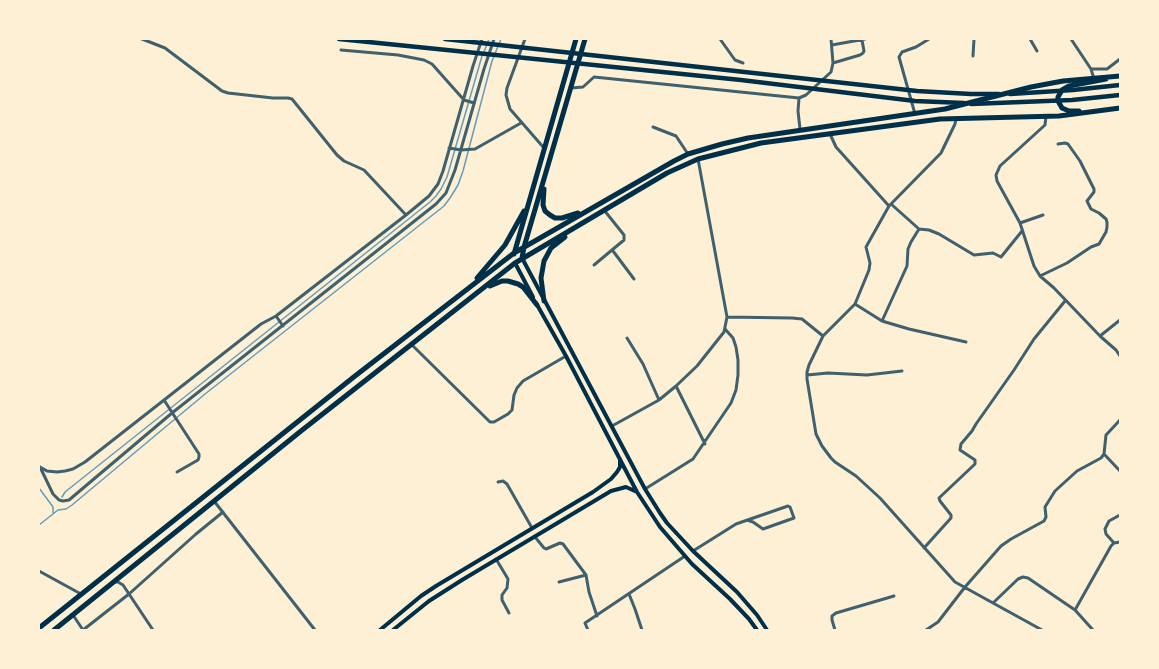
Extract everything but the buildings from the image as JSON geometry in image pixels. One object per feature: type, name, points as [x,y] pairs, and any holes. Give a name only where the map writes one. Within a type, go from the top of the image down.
[{"type":"highway","points":[[515,263],[514,253],[576,39]]},
{"type":"highway","points":[[522,258],[585,39]]},
{"type":"highway","points":[[1120,76],[1069,86],[1062,90],[1058,97],[1058,101],[1062,108],[1072,112],[1120,108]]},
{"type":"highway","points":[[39,628],[355,376],[514,253],[688,154],[748,138],[800,129],[945,109],[1031,87],[1063,81],[1094,80]]},
{"type":"highway","points":[[54,630],[60,628],[73,615],[214,501],[470,297],[515,263],[667,173],[698,159],[761,143],[956,118],[1070,115],[1120,108]]},
{"type":"highway","points":[[547,168],[543,205],[545,210],[550,215],[555,218],[562,218],[591,208]]},
{"type":"highway","points":[[456,298],[475,280],[502,250],[512,235],[529,201]]},
{"type":"highway","points":[[544,301],[541,278],[546,255],[551,248],[578,226]]},
{"type":"highway","points":[[470,297],[494,283],[508,281],[522,287],[537,305]]},
{"type":"main road","points":[[339,39],[463,53],[741,80],[915,100],[970,104],[1072,100],[1120,94]]},
{"type":"main road","points":[[445,39],[924,92],[1018,94],[1120,85]]},
{"type":"main road","points":[[522,258],[645,489],[667,523],[737,592],[757,614],[767,630]]},
{"type":"main road","points":[[515,263],[566,356],[637,492],[660,527],[685,556],[730,598],[757,630]]},
{"type":"main road","points":[[380,630],[424,594],[611,479],[620,467],[620,459]]},
{"type":"main road","points":[[393,630],[429,601],[574,513],[617,489],[626,487],[637,492]]},
{"type":"main road","points":[[570,505],[574,513]]},
{"type":"street","points":[[142,39],[165,48],[222,91],[228,93],[292,99],[337,155],[344,161],[364,170],[406,215]]},
{"type":"street","points":[[39,467],[57,472],[73,470],[261,324],[277,318],[406,215],[434,190],[443,171],[465,100],[472,66],[482,39]]},
{"type":"street","points":[[39,467],[53,494],[59,500],[69,500],[282,324],[442,199],[450,184],[461,150],[473,103],[494,39]]},
{"type":"street","points":[[525,39],[506,88],[506,95],[510,109],[544,148]]},
{"type":"street","points":[[720,39],[735,60],[743,63]]},
{"type":"street","points":[[571,88],[583,87],[594,77],[800,98],[806,95],[831,72],[833,63],[831,39]]},
{"type":"street","points":[[915,114],[900,57],[902,52],[916,47],[929,39]]},
{"type":"street","points":[[973,56],[974,39]]},
{"type":"street","points":[[1030,39],[1037,51]]},
{"type":"street","points":[[1071,39],[1092,69],[1094,80]]},
{"type":"street","points":[[832,45],[864,40],[863,53],[833,63]]},
{"type":"street","points":[[341,50],[398,55],[424,60],[432,64],[465,100],[473,103]]},
{"type":"street","points":[[1092,69],[1107,69],[1120,59]]},
{"type":"street","points":[[1116,63],[1120,65]]},
{"type":"street","points":[[800,98],[798,111],[800,129]]},
{"type":"street","points":[[1046,116],[1045,125],[1000,166],[996,175],[999,186],[1020,223],[1034,266],[1040,276],[1054,288],[1064,300],[1116,350],[1120,356]]},
{"type":"street","points":[[956,118],[955,124],[941,153],[890,205],[866,247],[870,263],[869,270],[855,304],[823,336],[809,365],[807,374],[816,434],[822,446],[835,462],[856,476],[880,498],[955,582],[1042,630]]},
{"type":"street","points":[[450,148],[468,151],[481,146],[521,123]]},
{"type":"street","points":[[653,126],[676,136],[688,154]]},
{"type":"street","points":[[830,134],[836,146],[890,205],[919,229],[929,230],[939,234],[971,254],[978,256],[993,253],[1001,256],[1022,231]]},
{"type":"street","points":[[1040,276],[1067,263],[1090,246],[1099,244],[1106,232],[1107,226],[1106,219],[1091,209],[1087,201],[1094,192],[1094,189],[1080,162],[1068,144],[1065,142],[1058,144]]},
{"type":"street","points":[[612,426],[659,400],[676,386],[697,366],[717,342],[724,329],[727,317],[698,159]]},
{"type":"street","points":[[594,265],[613,251],[624,240],[624,235],[604,210]]},
{"type":"street","points":[[1020,223],[1043,215]]},
{"type":"street","points":[[882,321],[907,266],[909,245],[919,229]]},
{"type":"street","points":[[613,251],[634,279]]},
{"type":"street","points":[[924,548],[951,518],[951,515],[939,498],[975,464],[975,460],[960,450],[961,444],[972,431],[1034,338],[1064,300]]},
{"type":"street","points":[[855,304],[882,321],[966,342]]},
{"type":"street","points":[[727,317],[802,319],[823,336]]},
{"type":"street","points":[[277,318],[282,324]]},
{"type":"street","points":[[1100,336],[1120,320]]},
{"type":"street","points":[[645,489],[693,459],[705,444],[731,403],[736,390],[738,375],[736,347],[732,335],[724,329]]},
{"type":"street","points":[[627,338],[643,364],[659,400]]},
{"type":"street","points":[[411,344],[490,422],[494,422],[512,410],[514,395],[517,388],[523,381],[566,356]]},
{"type":"street","points":[[807,374],[828,373],[867,375],[902,371]]},
{"type":"street","points":[[676,386],[705,444]]},
{"type":"street","points":[[164,400],[199,454],[198,460],[177,472]]},
{"type":"street","points":[[926,630],[938,622],[965,587],[1006,542],[1044,521],[1046,518],[1045,507],[1059,486],[1077,471],[1099,459],[1104,454],[1106,435],[1120,420]]},
{"type":"street","points":[[1104,454],[1120,471]]},
{"type":"street","points":[[498,482],[503,481],[507,484],[532,528]]},
{"type":"street","points":[[214,501],[315,630]]},
{"type":"street","points":[[693,550],[736,524],[747,520],[788,506],[790,507],[794,518],[763,528],[747,520]]},
{"type":"street","points":[[73,615],[83,630],[129,594],[223,512]]},
{"type":"street","points":[[1114,543],[1106,534],[1105,529],[1109,522],[1120,515]]},
{"type":"street","points":[[535,537],[546,549],[560,543],[563,544],[586,575],[597,616]]},
{"type":"street","points":[[1075,610],[1111,546],[1114,543],[1120,542]]},
{"type":"street","points":[[588,630],[586,623],[685,556]]},
{"type":"street","points":[[496,559],[508,579],[506,588],[502,595],[502,600],[509,614]]},
{"type":"street","points":[[39,572],[81,594]]},
{"type":"street","points":[[559,582],[586,575]]},
{"type":"street","points":[[994,603],[1018,579],[1023,577],[1028,578],[1075,610],[1093,630]]},
{"type":"street","points":[[114,582],[118,582],[123,585],[153,630]]},
{"type":"street","points":[[629,594],[642,630]]},
{"type":"street","points":[[835,630],[832,616],[894,596]]},
{"type":"waterway","points":[[484,52],[489,39]]},
{"type":"waterway","points":[[39,525],[58,510],[66,509],[72,505],[205,394],[444,206],[458,185],[463,171],[492,61],[501,39]]},
{"type":"waterway","points":[[62,497],[65,492],[436,196],[447,177],[482,56]]},
{"type":"waterway","points":[[39,488],[53,507],[53,513]]}]
